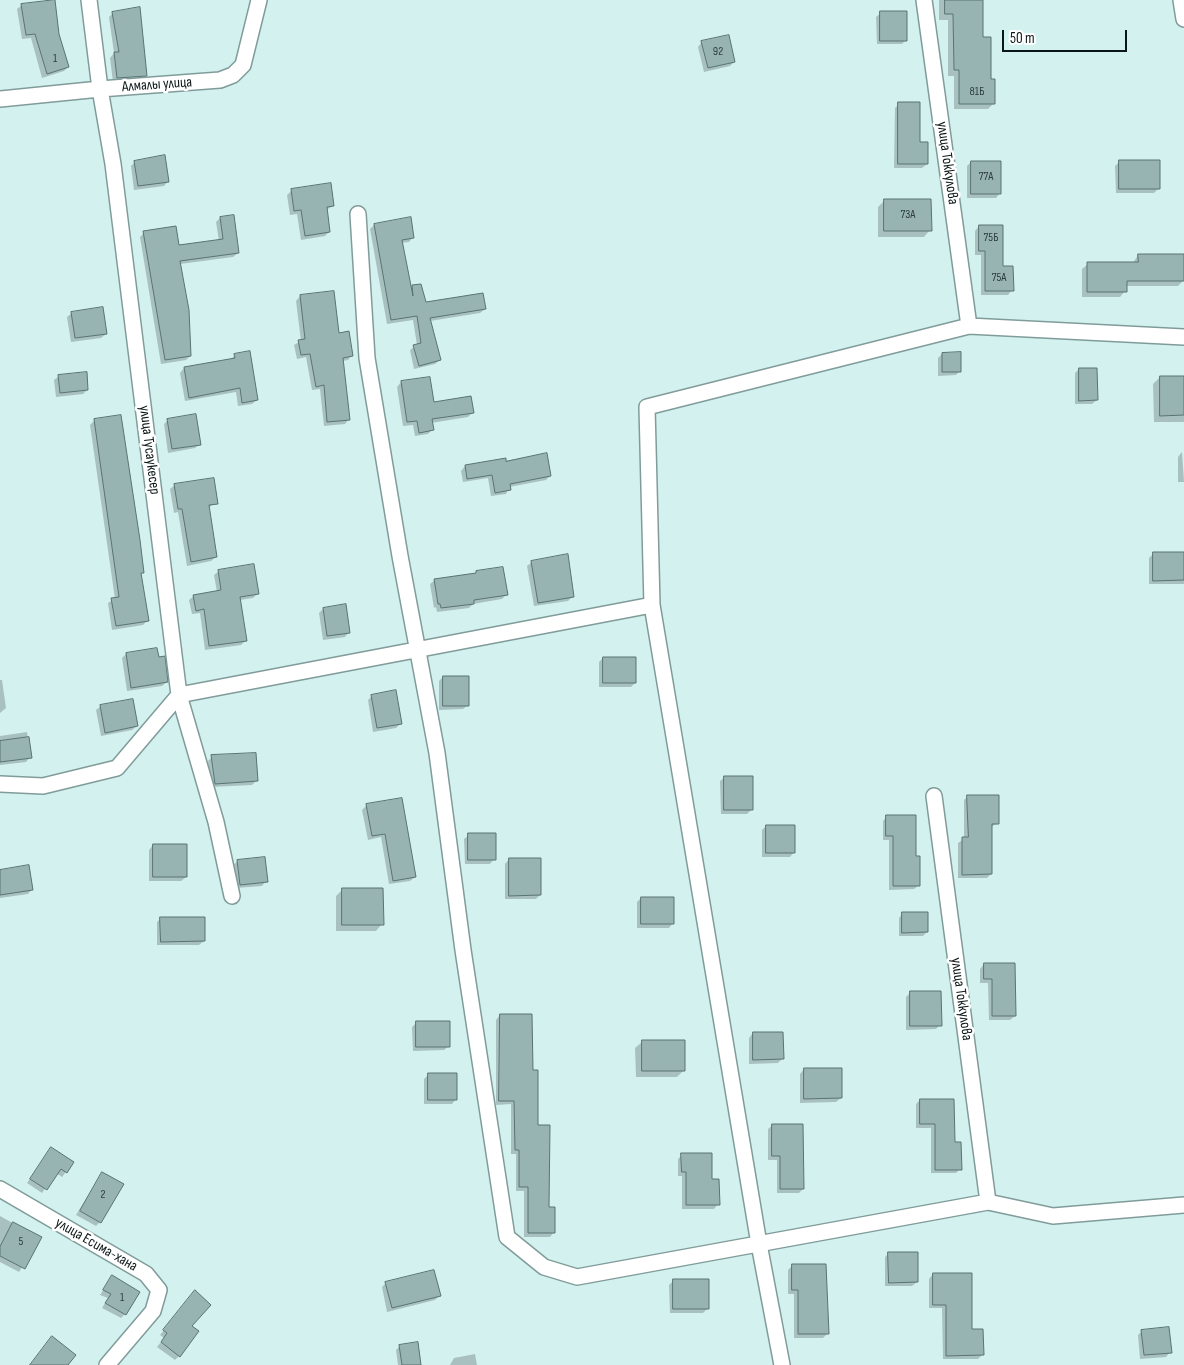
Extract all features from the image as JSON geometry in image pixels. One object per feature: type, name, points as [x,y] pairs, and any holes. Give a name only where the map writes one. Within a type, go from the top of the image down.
[{"type":"street","name":"улица Тусаукесер","points":[[89,0],[100,89],[113,164],[179,695],[216,822],[232,896]]},
{"type":"street","name":"Алмалы улица","points":[[0,99],[220,80],[233,75],[242,65],[259,0]]},
{"type":"street","name":"улица Токкулова","points":[[924,0],[969,326]]},
{"type":"street","points":[[1181,0],[1184,19]]},
{"type":"street","points":[[358,214],[367,358],[437,753],[463,950],[507,1237],[544,1267],[577,1277],[988,1202],[1053,1216],[1184,1205]]},
{"type":"street","points":[[782,1365],[758,1244],[652,605],[647,408],[969,326],[1184,337]]},
{"type":"street","points":[[0,784],[43,786],[117,768],[179,695],[652,605]]},
{"type":"street","name":"улица Токкулова","points":[[934,796],[988,1202]]},
{"type":"street","name":"улица Есима-хана","points":[[0,1189],[146,1274],[159,1290],[153,1311],[107,1365]]},
{"type":"building","points":[[55,0],[59,34],[69,67],[47,74],[35,34],[26,35],[21,4]]},
{"type":"building","points":[[945,0],[983,0],[983,37],[991,37],[991,79],[995,79],[995,104],[959,104],[959,70],[954,70],[953,14],[945,14]]},
{"type":"building","points":[[140,7],[147,76],[117,78],[114,52],[119,52],[112,12]]},
{"type":"building","points":[[880,11],[907,11],[907,41],[880,41]]},
{"type":"building","points":[[729,35],[735,62],[708,68],[701,41]]},
{"type":"building","points":[[898,102],[920,102],[920,142],[928,142],[928,164],[898,164]]},
{"type":"building","points":[[165,155],[169,182],[138,186],[134,161]]},
{"type":"building","points":[[1119,160],[1160,160],[1160,189],[1119,189]]},
{"type":"building","points":[[971,161],[1001,161],[1001,194],[971,194]]},
{"type":"building","points":[[331,183],[334,206],[327,207],[330,232],[305,236],[301,210],[294,211],[291,189]]},
{"type":"building","points":[[884,199],[931,199],[932,231],[884,231]]},
{"type":"building","points":[[234,215],[239,253],[180,261],[189,310],[191,356],[165,360],[143,231],[176,226],[179,245],[223,239],[220,217]]},
{"type":"building","points":[[411,217],[414,238],[402,240],[413,296],[412,285],[421,284],[426,302],[483,293],[486,309],[430,318],[441,360],[419,366],[413,345],[421,343],[417,316],[391,320],[374,224]]},
{"type":"building","points":[[979,225],[1003,225],[1003,266],[1013,266],[1014,291],[985,291],[985,251],[979,251]]},
{"type":"building","points":[[1138,254],[1184,254],[1184,281],[1127,281],[1127,292],[1087,292],[1087,262],[1138,262]]},
{"type":"building","points":[[334,291],[339,333],[349,331],[353,356],[343,358],[350,420],[327,422],[324,385],[316,387],[310,354],[301,355],[298,340],[305,339],[300,295]]},
{"type":"building","points":[[103,307],[107,334],[75,338],[71,312]]},
{"type":"building","points":[[250,351],[258,400],[242,403],[240,388],[189,398],[184,367],[235,358],[234,354]]},
{"type":"building","points":[[961,352],[961,372],[942,372],[942,353]]},
{"type":"building","points":[[1079,368],[1097,368],[1098,400],[1079,401]]},
{"type":"building","points":[[87,372],[88,390],[60,393],[58,375]]},
{"type":"building","points":[[1160,376],[1184,376],[1184,415],[1160,416]]},
{"type":"building","points":[[430,377],[434,402],[471,396],[474,413],[432,419],[434,430],[419,433],[417,421],[407,422],[401,381]]},
{"type":"building","points":[[196,414],[201,445],[172,449],[167,419]]},
{"type":"building","points":[[121,415],[140,540],[144,573],[141,573],[149,621],[116,626],[111,598],[119,597],[94,419]]},
{"type":"building","points":[[547,453],[551,476],[510,484],[511,490],[495,493],[492,475],[467,479],[465,465],[506,458],[506,461]]},
{"type":"building","points":[[214,478],[218,504],[209,505],[217,557],[191,562],[182,509],[178,509],[174,484]]},
{"type":"building","points":[[1153,552],[1184,552],[1184,580],[1153,581]]},
{"type":"building","points":[[568,554],[574,597],[538,603],[531,561]]},
{"type":"building","points":[[254,564],[259,594],[240,597],[247,641],[209,646],[204,609],[196,611],[193,595],[221,590],[218,570]]},
{"type":"building","points":[[503,567],[508,595],[474,600],[474,604],[441,608],[440,604],[438,604],[434,579]]},
{"type":"building","points":[[346,604],[350,633],[327,636],[323,608]]},
{"type":"building","points":[[157,648],[159,657],[165,656],[168,682],[131,688],[126,653]]},
{"type":"building","points":[[603,657],[636,657],[636,683],[603,683]]},
{"type":"building","points":[[443,676],[469,676],[469,706],[443,706]]},
{"type":"building","points":[[396,690],[402,724],[377,728],[371,695]]},
{"type":"building","points":[[133,699],[138,726],[105,733],[100,705]]},
{"type":"building","points":[[29,737],[32,758],[0,762],[0,741]]},
{"type":"building","points":[[256,753],[258,781],[215,784],[211,755]]},
{"type":"building","points":[[724,776],[753,776],[753,810],[724,810]]},
{"type":"building","points":[[967,795],[999,795],[999,824],[992,824],[992,874],[962,875],[962,837],[968,837]]},
{"type":"building","points":[[402,798],[416,877],[393,881],[385,834],[372,836],[366,804]]},
{"type":"building","points":[[886,815],[916,815],[916,856],[920,856],[920,886],[893,886],[893,836],[886,836]]},
{"type":"building","points":[[766,825],[795,825],[795,853],[766,853]]},
{"type":"building","points":[[468,833],[496,833],[496,860],[468,860]]},
{"type":"building","points":[[153,844],[187,844],[187,877],[153,877]]},
{"type":"building","points":[[265,857],[268,882],[240,885],[237,860]]},
{"type":"building","points":[[509,858],[541,858],[541,895],[509,896]]},
{"type":"building","points":[[29,865],[33,890],[0,895],[0,870]]},
{"type":"building","points":[[342,888],[383,888],[384,925],[342,925]]},
{"type":"building","points":[[641,897],[674,897],[674,924],[641,924]]},
{"type":"building","points":[[902,912],[928,912],[928,932],[902,933]]},
{"type":"building","points":[[160,917],[205,917],[205,941],[161,942]]},
{"type":"building","points":[[984,963],[1015,963],[1016,1016],[992,1016],[992,979],[984,979]]},
{"type":"building","points":[[910,991],[941,991],[942,1026],[910,1026]]},
{"type":"building","points":[[500,1014],[532,1014],[533,1070],[538,1070],[538,1125],[550,1125],[549,1207],[555,1207],[555,1233],[528,1233],[528,1187],[519,1187],[519,1150],[515,1150],[514,1101],[499,1101]]},
{"type":"building","points":[[416,1021],[450,1021],[450,1047],[416,1047]]},
{"type":"building","points":[[753,1032],[783,1032],[784,1059],[753,1060]]},
{"type":"building","points":[[642,1040],[685,1040],[685,1071],[642,1071]]},
{"type":"building","points":[[804,1068],[842,1068],[842,1098],[804,1099]]},
{"type":"building","points":[[428,1073],[457,1073],[457,1100],[428,1100]]},
{"type":"building","points":[[920,1099],[954,1099],[955,1142],[961,1142],[962,1170],[935,1170],[935,1124],[920,1124]]},
{"type":"building","points":[[772,1124],[803,1124],[804,1189],[780,1189],[780,1156],[772,1156]]},
{"type":"building","points":[[51,1147],[74,1162],[67,1173],[61,1169],[47,1190],[30,1179]]},
{"type":"building","points":[[681,1153],[712,1153],[712,1179],[719,1179],[720,1205],[686,1205],[686,1172],[682,1172]]},
{"type":"building","points":[[102,1172],[124,1184],[101,1223],[80,1211]]},
{"type":"building","points":[[13,1222],[42,1237],[25,1269],[0,1256],[0,1247]]},
{"type":"building","points":[[888,1252],[918,1252],[918,1282],[889,1283]]},
{"type":"building","points":[[792,1264],[826,1264],[829,1334],[798,1334],[798,1290],[792,1290]]},
{"type":"building","points":[[434,1270],[441,1296],[392,1308],[385,1282]]},
{"type":"building","points":[[933,1273],[972,1273],[972,1329],[983,1329],[984,1355],[946,1356],[946,1305],[933,1305]]},
{"type":"building","points":[[112,1275],[140,1292],[126,1315],[105,1303],[111,1294],[103,1290]]},
{"type":"building","points":[[673,1279],[709,1279],[709,1309],[673,1309]]},
{"type":"building","points":[[195,1290],[211,1305],[192,1326],[199,1331],[180,1357],[161,1342],[167,1333],[163,1330]]},
{"type":"building","points":[[1169,1327],[1172,1353],[1144,1355],[1141,1330]]},
{"type":"building","points":[[52,1336],[76,1355],[68,1365],[30,1365]]},
{"type":"building","points":[[418,1342],[421,1365],[402,1365],[399,1345]]}]
